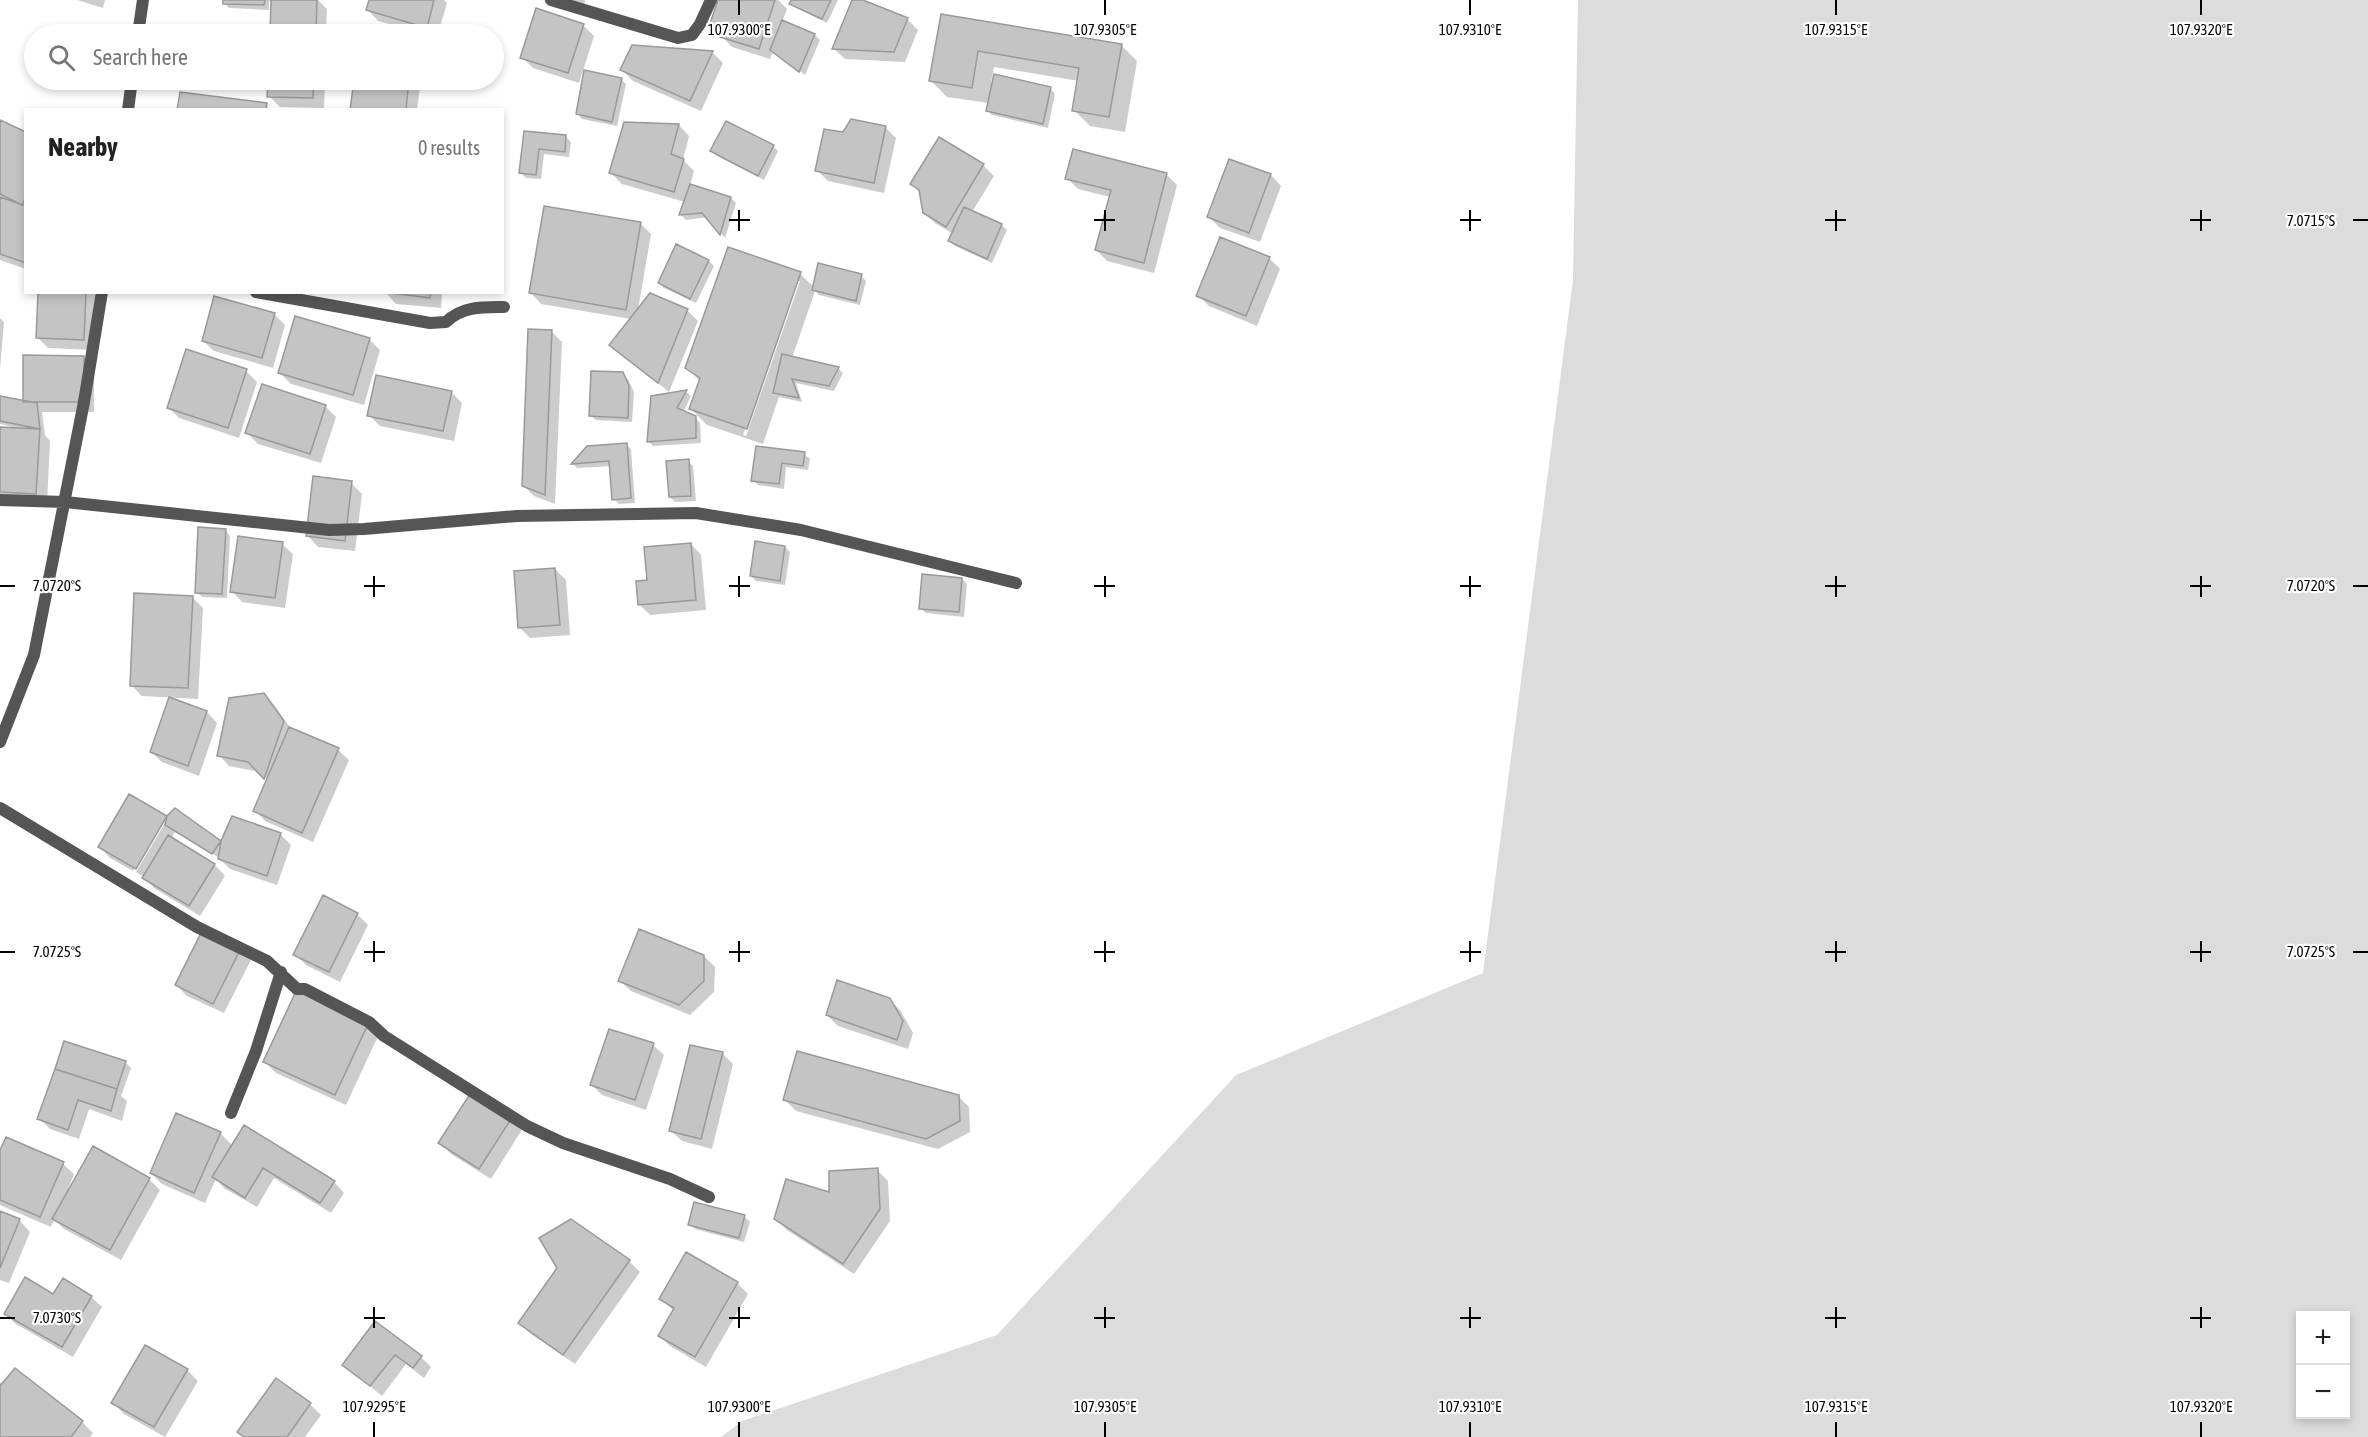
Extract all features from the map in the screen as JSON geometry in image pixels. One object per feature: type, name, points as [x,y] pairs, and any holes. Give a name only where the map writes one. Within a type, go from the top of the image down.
[{"type":"street","points":[[139,24],[143,0]]},
{"type":"street","points":[[552,0],[678,38],[692,35],[711,0]]},
{"type":"street","points":[[128,108],[131,90]]},
{"type":"street","points":[[0,742],[33,655],[65,502],[102,294]]},
{"type":"street","points":[[267,294],[430,323],[446,322],[454,313],[477,307],[504,307]]},
{"type":"street","points":[[0,500],[65,502],[329,530],[517,516],[696,513],[801,530],[1016,583]]},
{"type":"street","points":[[0,808],[197,927],[267,961],[297,989],[305,989],[369,1022],[384,1036],[528,1126],[563,1143],[670,1179],[709,1197]]},
{"type":"street","points":[[231,1113],[256,1050],[281,972]]},
{"type":"shaded area","points":[[1578,0],[2368,0],[2368,1437],[721,1437],[742,1421],[997,1335],[1236,1075],[1483,973],[1573,280]]},
{"type":"building","points":[[223,0],[265,0],[264,5],[223,4]]},
{"type":"building","points":[[271,0],[317,0],[316,24],[270,24]]},
{"type":"building","points":[[369,0],[434,0],[428,24],[413,24],[366,10]]},
{"type":"building","points":[[718,0],[775,0],[759,49],[720,37],[709,26]]},
{"type":"building","points":[[791,0],[831,0],[822,19],[789,4]]},
{"type":"building","points":[[852,0],[863,0],[908,18],[894,52],[832,49]]},
{"type":"building","points":[[536,8],[584,24],[568,73],[520,58]]},
{"type":"building","points":[[941,14],[1122,44],[1109,117],[1072,111],[1079,68],[978,51],[972,88],[929,81]]},
{"type":"building","points":[[782,20],[815,34],[799,72],[770,50]]},
{"type":"building","points":[[632,45],[713,51],[690,101],[620,70]]},
{"type":"building","points":[[584,70],[622,78],[612,122],[576,114]]},
{"type":"building","points":[[994,74],[1051,87],[1043,124],[986,111]]},
{"type":"building","points":[[267,90],[313,90],[313,98],[267,97]]},
{"type":"building","points":[[353,90],[408,90],[406,108],[350,108]]},
{"type":"building","points":[[180,92],[267,103],[266,108],[177,108]]},
{"type":"building","points":[[851,119],[886,126],[874,183],[815,171],[824,129],[843,132]]},
{"type":"building","points":[[0,120],[24,131],[24,201],[22,205],[0,194]]},
{"type":"building","points":[[726,121],[774,145],[758,176],[710,151]]},
{"type":"building","points":[[624,122],[679,124],[671,154],[684,159],[674,192],[609,173]]},
{"type":"building","points":[[524,131],[566,135],[565,152],[539,149],[536,175],[519,173]]},
{"type":"building","points":[[939,137],[984,164],[946,227],[923,213],[919,190],[910,184]]},
{"type":"building","points":[[1073,149],[1167,173],[1144,263],[1095,250],[1111,190],[1065,179]]},
{"type":"building","points":[[1229,159],[1271,174],[1249,233],[1207,217]]},
{"type":"building","points":[[690,184],[731,197],[720,235],[702,213],[679,215]]},
{"type":"building","points":[[0,197],[24,205],[24,262],[0,254]]},
{"type":"building","points":[[544,206],[641,222],[626,310],[529,293]]},
{"type":"building","points":[[964,207],[1002,224],[987,259],[948,241]]},
{"type":"building","points":[[1220,237],[1270,257],[1246,316],[1196,296]]},
{"type":"building","points":[[676,244],[709,260],[690,299],[658,283]]},
{"type":"building","points":[[728,247],[801,272],[747,429],[689,409],[700,378],[685,368]]},
{"type":"building","points":[[818,263],[862,274],[856,301],[812,290]]},
{"type":"building","points":[[650,293],[688,309],[658,383],[609,345]]},
{"type":"building","points":[[38,294],[86,294],[84,340],[36,338]]},
{"type":"building","points":[[399,294],[431,294],[430,298]]},
{"type":"building","points":[[214,296],[275,313],[262,358],[202,341]]},
{"type":"building","points":[[295,316],[370,338],[353,395],[278,373]]},
{"type":"building","points":[[528,329],[552,330],[545,495],[522,486]]},
{"type":"building","points":[[186,349],[247,369],[228,428],[167,408]]},
{"type":"building","points":[[782,354],[839,367],[829,386],[792,379],[799,398],[773,393]]},
{"type":"building","points":[[23,355],[84,356],[84,402],[23,402]]},
{"type":"building","points":[[591,371],[623,372],[629,386],[628,418],[589,416]]},
{"type":"building","points":[[376,375],[452,391],[443,431],[367,416]]},
{"type":"building","points":[[262,384],[326,405],[310,454],[245,433]]},
{"type":"building","points":[[687,390],[677,408],[696,416],[696,438],[647,442],[651,396]]},
{"type":"building","points":[[0,396],[37,403],[40,429],[0,421]]},
{"type":"building","points":[[0,427],[40,429],[36,494],[0,492]]},
{"type":"building","points":[[627,443],[631,498],[612,500],[609,461],[571,464],[587,446]]},
{"type":"building","points":[[756,446],[805,452],[803,466],[782,463],[779,484],[751,481]]},
{"type":"building","points":[[689,459],[691,496],[669,497],[666,461]]},
{"type":"building","points":[[313,476],[352,481],[345,541],[306,536]]},
{"type":"building","points":[[198,527],[226,529],[222,594],[195,593]]},
{"type":"building","points":[[238,536],[283,542],[275,598],[230,592]]},
{"type":"building","points":[[755,541],[785,546],[780,581],[750,576]]},
{"type":"building","points":[[691,543],[696,600],[638,605],[636,581],[647,580],[644,547]]},
{"type":"building","points":[[555,568],[560,625],[518,628],[514,571]]},
{"type":"building","points":[[922,574],[962,578],[959,612],[919,609]]},
{"type":"building","points":[[134,593],[193,596],[188,688],[130,686]]},
{"type":"building","points":[[264,693],[284,721],[264,779],[248,762],[217,756],[229,698]]},
{"type":"building","points":[[169,697],[207,711],[188,766],[150,752]]},
{"type":"building","points":[[289,727],[339,748],[302,833],[253,811]]},
{"type":"building","points":[[129,794],[167,816],[136,869],[98,847]]},
{"type":"building","points":[[175,808],[221,841],[212,854],[165,825],[167,816]]},
{"type":"building","points":[[232,816],[281,833],[267,876],[218,859],[221,841]]},
{"type":"building","points":[[168,835],[215,864],[189,906],[142,878]]},
{"type":"building","points":[[323,895],[358,913],[329,972],[293,955]]},
{"type":"building","points":[[203,929],[241,948],[213,1004],[175,985]]},
{"type":"building","points":[[639,929],[704,955],[704,981],[679,1005],[618,981]]},
{"type":"building","points":[[837,980],[890,998],[903,1021],[897,1040],[826,1015]]},
{"type":"building","points":[[297,989],[369,1022],[335,1095],[263,1062]]},
{"type":"building","points":[[609,1029],[654,1043],[635,1100],[590,1085]]},
{"type":"building","points":[[64,1041],[126,1061],[117,1089],[55,1069]]},
{"type":"building","points":[[690,1045],[723,1052],[701,1139],[669,1131]]},
{"type":"building","points":[[797,1051],[959,1095],[960,1121],[926,1139],[783,1100]]},
{"type":"building","points":[[55,1069],[117,1089],[111,1111],[78,1100],[68,1130],[37,1119]]},
{"type":"building","points":[[472,1091],[513,1116],[479,1169],[438,1143]]},
{"type":"building","points":[[176,1113],[221,1132],[194,1193],[150,1173]]},
{"type":"building","points":[[244,1125],[335,1181],[320,1203],[263,1168],[245,1198],[212,1177]]},
{"type":"building","points":[[6,1137],[64,1162],[40,1217],[0,1200],[0,1150]]},
{"type":"building","points":[[93,1146],[150,1178],[110,1250],[52,1219]]},
{"type":"building","points":[[878,1168],[880,1209],[843,1264],[774,1219],[786,1179],[829,1192],[829,1171]]},
{"type":"building","points":[[694,1202],[745,1215],[739,1238],[688,1225]]},
{"type":"building","points":[[0,1211],[20,1219],[0,1268]]},
{"type":"building","points":[[571,1219],[630,1260],[563,1355],[518,1323],[557,1268],[539,1238]]},
{"type":"building","points":[[686,1252],[738,1282],[695,1357],[658,1336],[674,1308],[659,1299]]},
{"type":"building","points":[[25,1277],[53,1294],[63,1278],[92,1296],[62,1347],[4,1314]]},
{"type":"building","points":[[375,1321],[422,1356],[413,1368],[395,1355],[370,1386],[342,1365]]},
{"type":"building","points":[[145,1345],[188,1369],[154,1427],[111,1403]]},
{"type":"building","points":[[15,1368],[83,1421],[71,1437],[0,1437],[0,1386]]},
{"type":"building","points":[[276,1378],[311,1403],[287,1437],[244,1437],[237,1432]]}]
